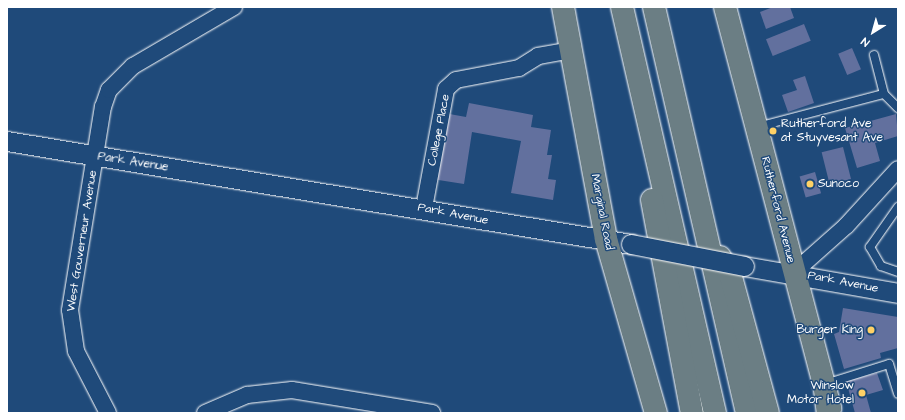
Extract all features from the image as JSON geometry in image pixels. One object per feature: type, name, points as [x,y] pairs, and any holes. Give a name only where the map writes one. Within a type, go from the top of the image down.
[{"type":"main road","name":"Marginal Road","points":[[563,7],[606,239],[652,411]]},
{"type":"main road","points":[[622,7],[715,413]]},
{"type":"main road","points":[[654,7],[747,413]]},
{"type":"main road","name":"Rutherford Avenue","points":[[725,7],[757,127],[793,273],[831,413]]},
{"type":"main road","points":[[630,44],[658,243],[692,413]]},
{"type":"main road","points":[[704,230],[731,277],[768,413]]},
{"type":"main road","points":[[825,388],[828,413]]},
{"type":"street","name":"West Gouverneur Avenue","points":[[108,413],[76,351],[70,310],[103,107],[109,90],[121,76],[148,54],[234,7]]},
{"type":"street","name":"College Place","points":[[424,208],[446,89],[456,80],[519,68],[538,56],[572,50]]},
{"type":"street","name":"Park Avenue","points":[[7,141],[424,208],[606,239],[744,266],[793,273],[898,293]]},
{"type":"street","points":[[793,273],[852,221],[898,169]]},
{"type":"street","points":[[205,413],[247,395],[278,390],[432,413]]},
{"type":"lane","points":[[874,55],[884,94],[898,108]]},
{"type":"lane","points":[[757,127],[884,94]]},
{"type":"lane","points":[[898,207],[870,247],[881,266],[898,272]]},
{"type":"lane","points":[[825,388],[889,364],[898,394]]},
{"type":"building","points":[[773,7],[790,7],[794,18],[766,29],[760,12]]},
{"type":"building","points":[[804,24],[811,41],[773,56],[766,39]]},
{"type":"building","points":[[852,48],[861,69],[847,75],[838,54]]},
{"type":"building","points":[[805,76],[814,103],[788,112],[782,95],[797,90],[793,80]]},
{"type":"building","points":[[469,103],[533,115],[531,127],[551,130],[547,155],[552,155],[548,179],[556,180],[553,200],[511,193],[521,141],[472,132],[464,184],[432,179],[444,113],[466,117]]},
{"type":"building","points":[[896,114],[898,136],[875,143],[880,161],[857,168],[845,128]]},
{"type":"building","points":[[843,147],[851,179],[830,184],[822,152]]},
{"type":"building","name":"Sunoco","points":[[815,172],[821,193],[806,198],[800,176]]},
{"type":"building","points":[[843,308],[898,317],[898,348],[880,353],[881,358],[844,369],[834,334],[839,332]]},
{"type":"building","name":"Winslow Motor Hotel","points":[[877,373],[883,390],[866,395],[871,413],[855,413],[846,381]]},
{"type":"place","name":"Rutherford Ave at Stuyvesant Ave","points":[[773,131]]},
{"type":"place","name":"Sunoco","points":[[810,184]]},
{"type":"place","name":"Burger King","points":[[871,330]]},
{"type":"place","name":"Winslow Motor Hotel","points":[[862,393]]}]
